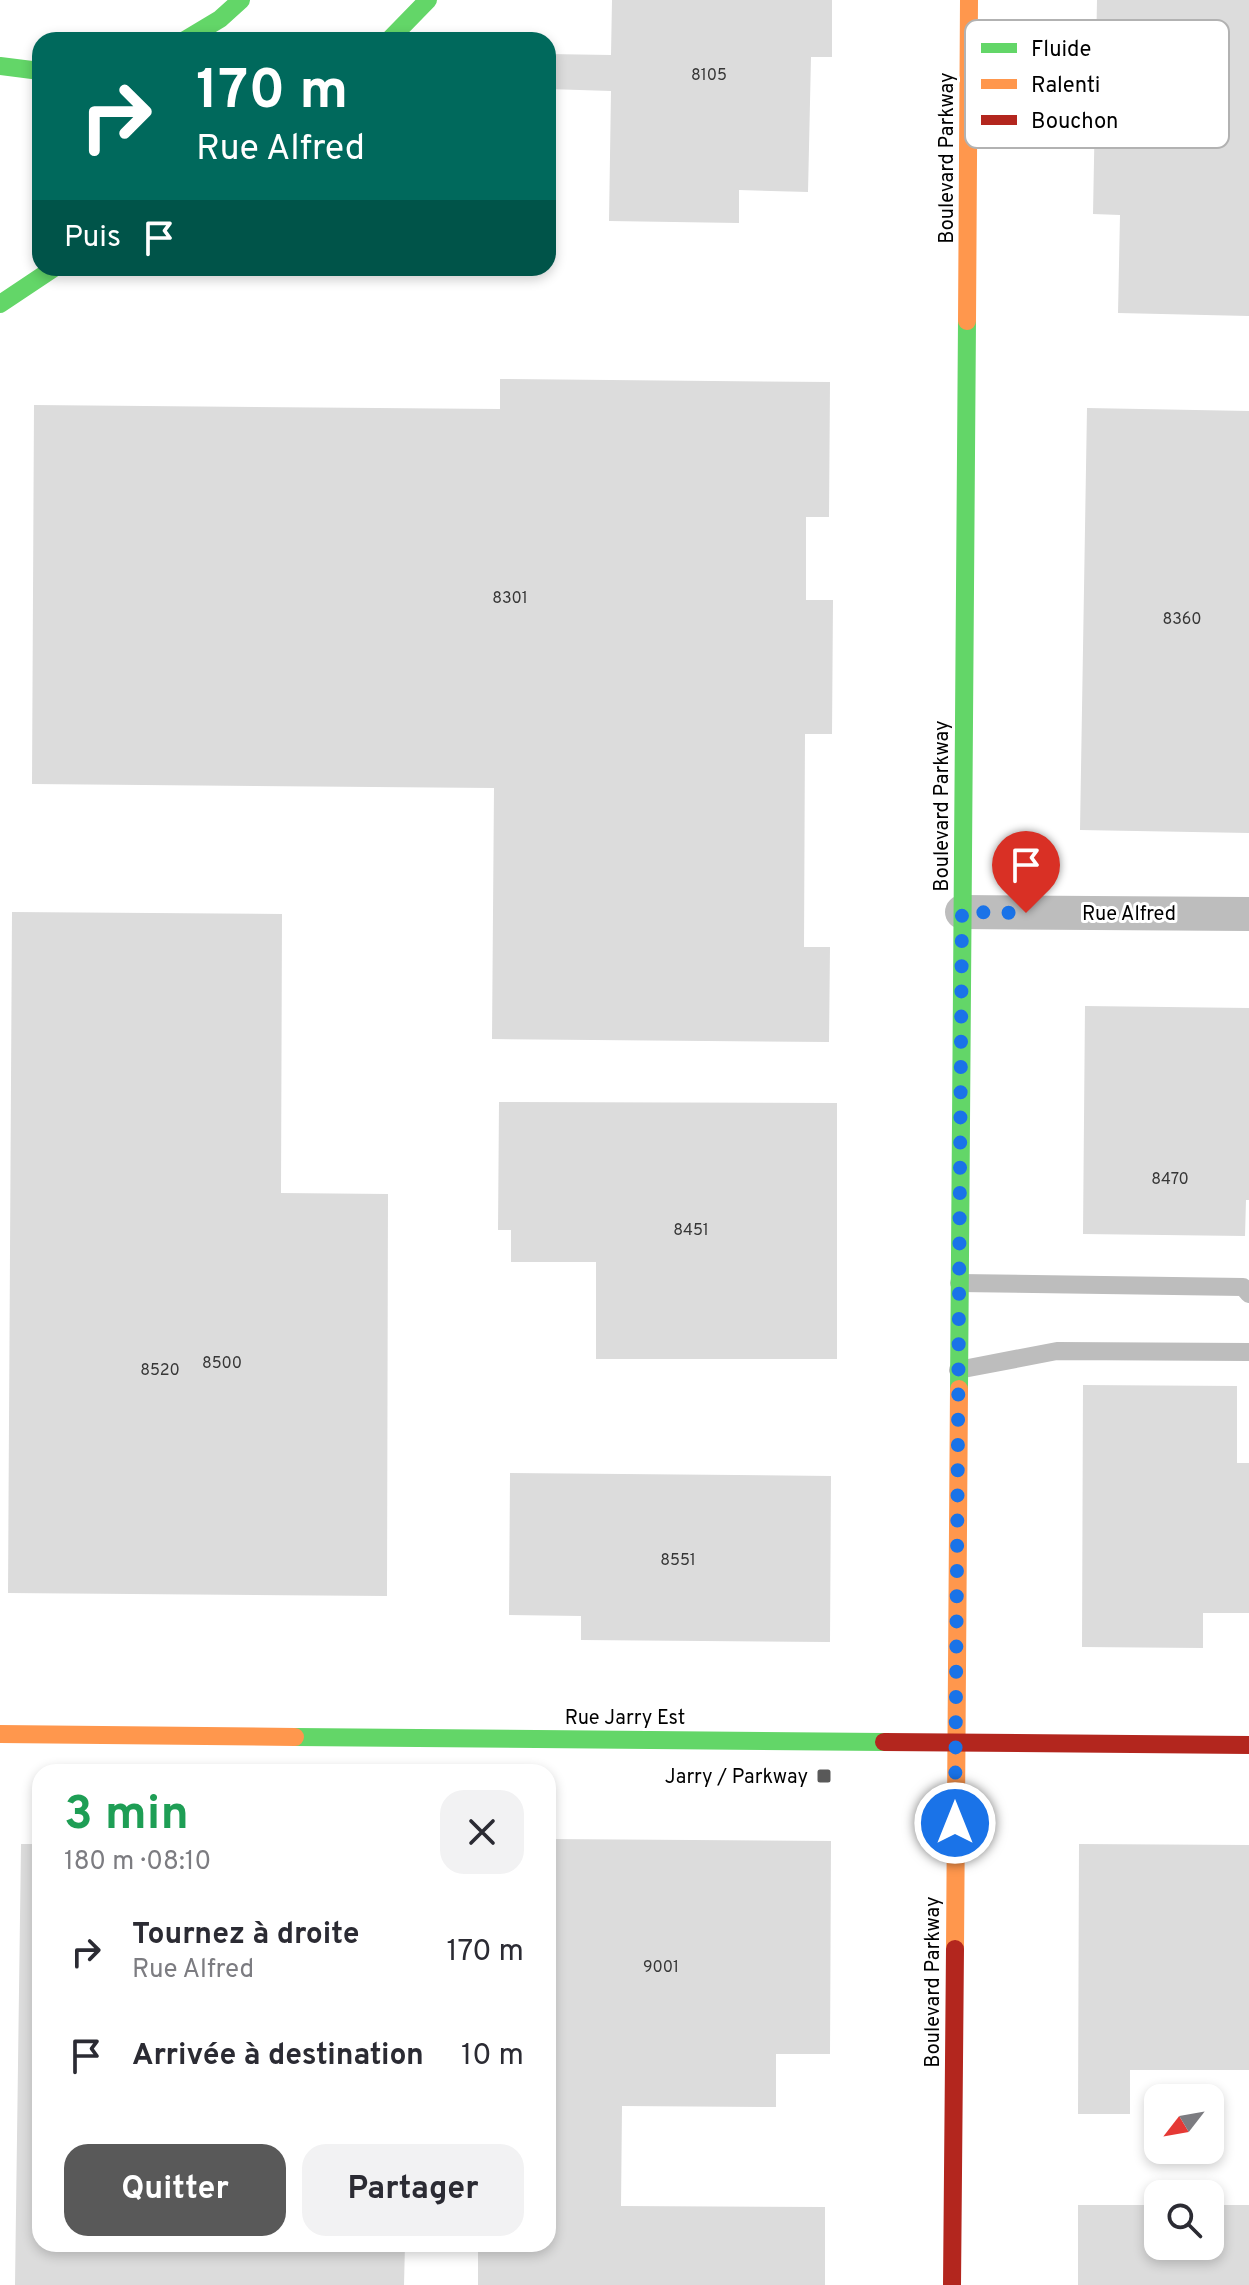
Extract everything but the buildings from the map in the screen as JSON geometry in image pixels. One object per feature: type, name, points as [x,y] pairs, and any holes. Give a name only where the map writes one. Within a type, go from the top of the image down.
[{"type":"street","points":[[198,32],[220,19],[241,0]]},
{"type":"street","points":[[397,32],[428,0]]},
{"type":"street","name":"Boulevard Parkway","points":[[969,0],[969,20]]},
{"type":"street","points":[[0,66],[32,70]]},
{"type":"street","name":"Boulevard Parkway","points":[[952,2285],[968,148]]},
{"type":"street","points":[[0,304],[42,276]]},
{"type":"street","name":"Rue Alfred","points":[[962,912],[1249,914]]},
{"type":"street","name":"Rue Jarry Est","points":[[0,1734],[1249,1745]]},
{"type":"lane","points":[[959,1283],[1243,1287],[1249,1294]]},
{"type":"lane","points":[[958,1370],[1057,1351],[1249,1352]]},
{"type":"traffic: fast","points":[[198,32],[220,19],[241,0]]},
{"type":"traffic: fast","points":[[397,32],[428,0]]},
{"type":"traffic: fast","points":[[0,66],[32,70]]},
{"type":"traffic: fast","points":[[0,304],[42,276]]},
{"type":"traffic: fast","points":[[959,1389],[967,321]]},
{"type":"traffic: fast","points":[[295,1737],[884,1742]]},
{"type":"traffic: slow","points":[[969,0],[969,20]]},
{"type":"traffic: slow","points":[[967,321],[968,148]]},
{"type":"traffic: slow","points":[[955,1949],[959,1389]]},
{"type":"traffic: slow","points":[[0,1734],[295,1737]]},
{"type":"traffic: jam","points":[[884,1742],[1249,1745]]},
{"type":"traffic: jam","points":[[952,2285],[955,1949]]},
{"type":"place","name":"Jarry / Parkway","points":[[824,1776]]},
{"type":"route","points":[[955,1823],[962,912],[1026,913]]}]
